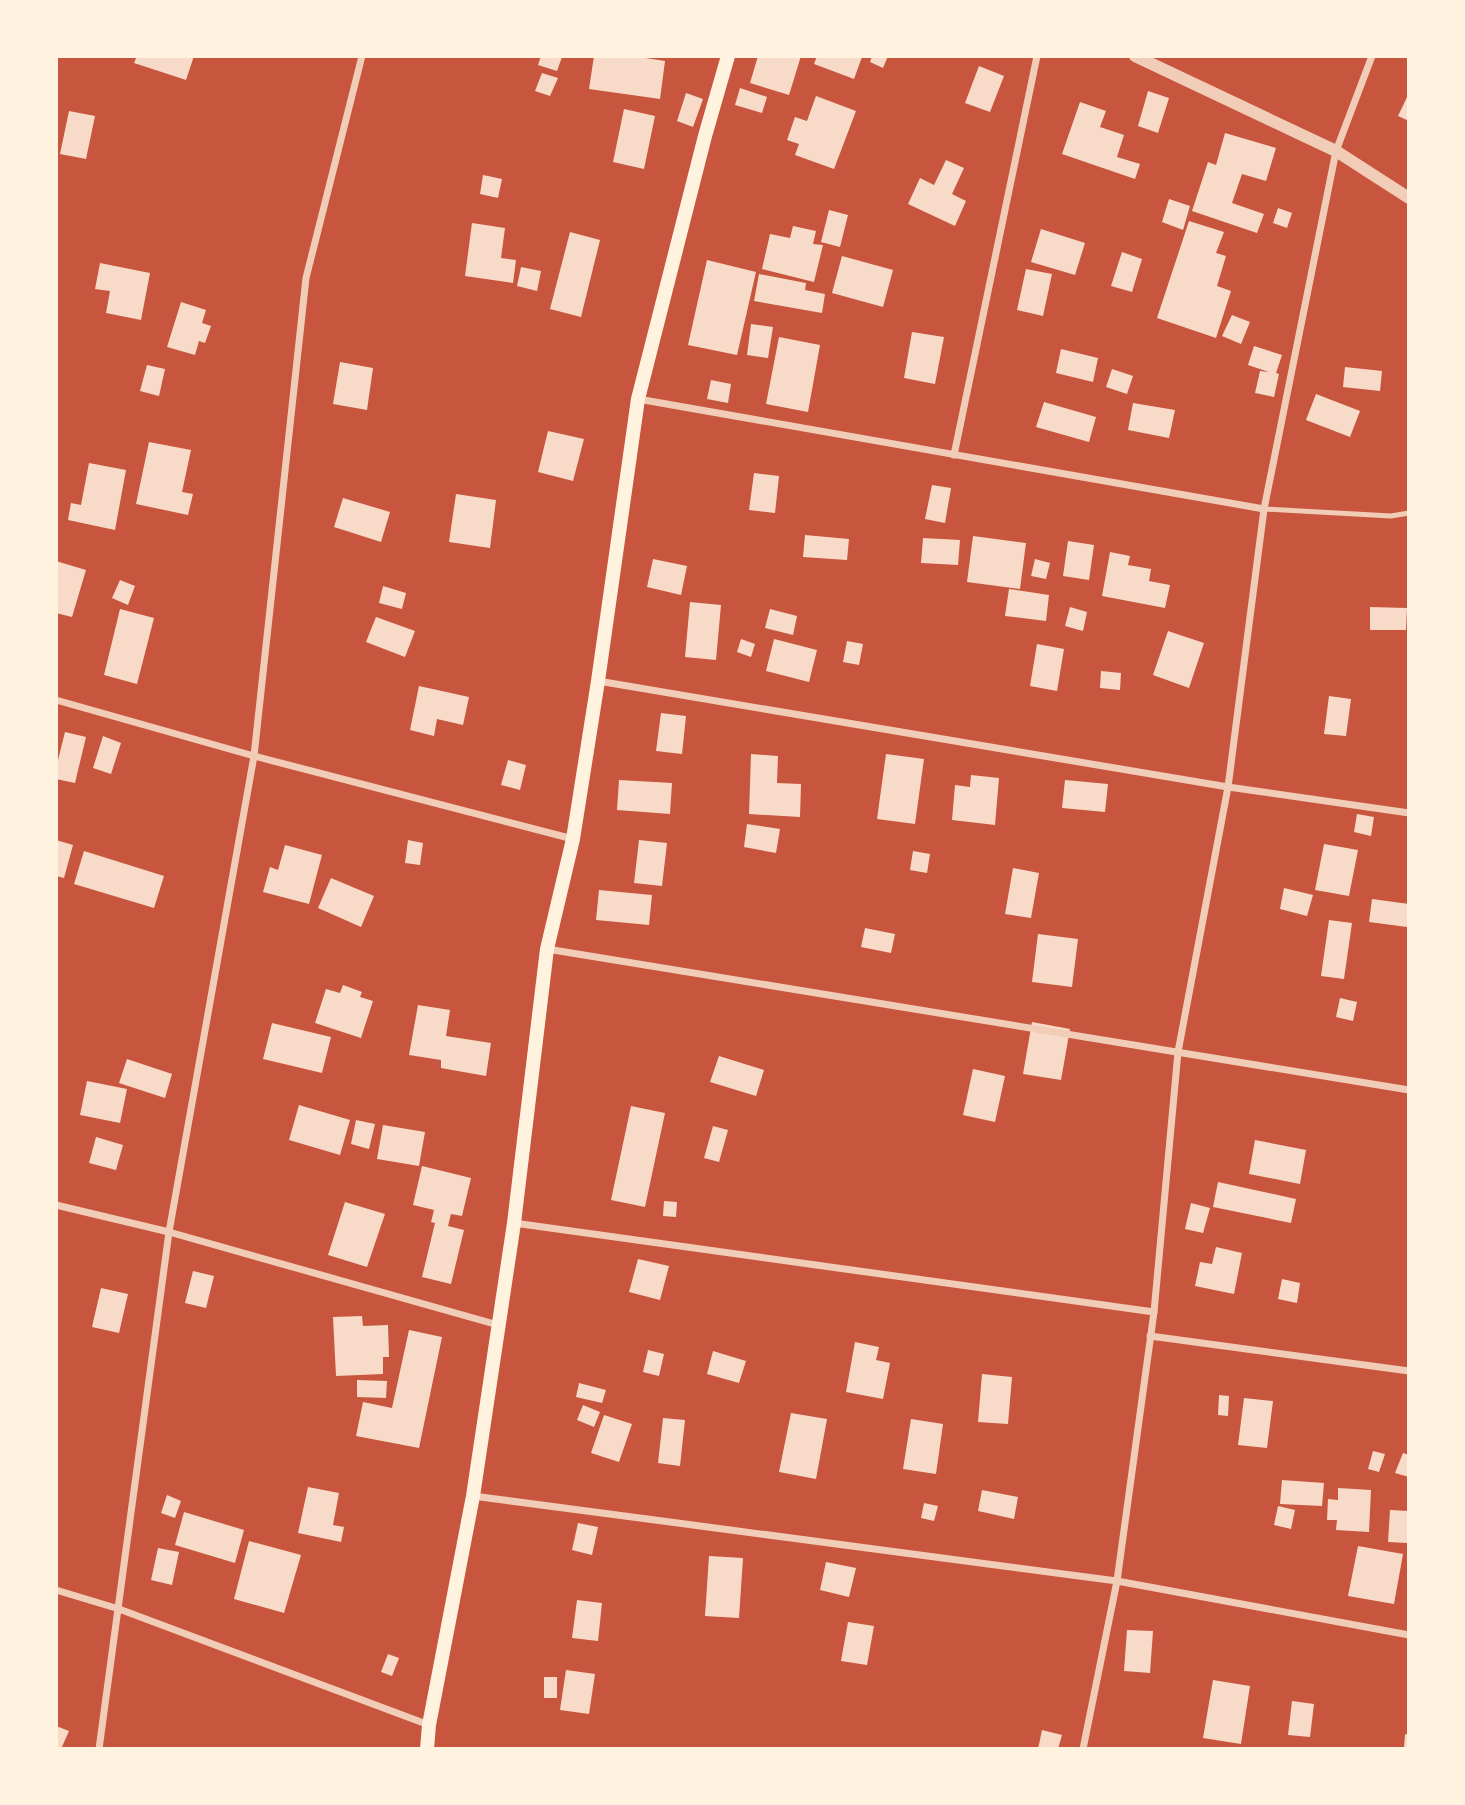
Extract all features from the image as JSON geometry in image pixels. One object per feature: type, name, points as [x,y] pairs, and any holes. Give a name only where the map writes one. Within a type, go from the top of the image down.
[{"type":"main road","points":[[427,1749],[429,1725],[473,1496],[514,1223],[547,949],[573,839],[638,399],[728,56]]},
{"type":"street","points":[[99,1749],[169,1232],[254,756],[306,278],[362,56]]},
{"type":"street","points":[[954,455],[1037,56]]},
{"type":"street","points":[[1135,56],[1336,151],[1409,198]]},
{"type":"street","points":[[1083,1749],[1117,1581],[1154,1312],[1178,1052],[1228,787],[1264,509],[1336,151],[1372,56]]},
{"type":"street","points":[[638,399],[1264,509]]},
{"type":"street","points":[[598,681],[1228,787],[1409,813]]},
{"type":"street","points":[[56,700],[254,756],[573,839]]},
{"type":"street","points":[[547,949],[1409,1090]]},
{"type":"street","points":[[56,1205],[169,1232],[498,1325]]},
{"type":"street","points":[[514,1223],[1154,1312]]},
{"type":"street","points":[[1150,1336],[1409,1371]]},
{"type":"street","points":[[473,1496],[1117,1581],[1409,1635]]},
{"type":"street","points":[[56,1590],[119,1609],[429,1725]]},
{"type":"lane","points":[[1264,509],[1391,516],[1409,513]]},
{"type":"building","points":[[137,56],[194,56],[186,80],[134,63]]},
{"type":"building","points":[[541,56],[562,57],[557,71],[538,65]]},
{"type":"building","points":[[594,56],[633,56],[665,61],[660,99],[589,89]]},
{"type":"building","points":[[758,56],[801,56],[789,95],[750,83]]},
{"type":"building","points":[[817,56],[862,57],[854,79],[814,64]]},
{"type":"building","points":[[872,56],[888,56],[883,68],[870,62]]},
{"type":"building","points":[[979,66],[1004,76],[990,112],[965,103]]},
{"type":"building","points":[[542,73],[558,78],[550,96],[535,91]]},
{"type":"building","points":[[740,88],[767,97],[762,113],[735,105]]},
{"type":"building","points":[[1148,91],[1169,98],[1158,133],[1138,126]]},
{"type":"building","points":[[686,93],[703,99],[693,127],[677,121]]},
{"type":"building","points":[[1409,93],[1409,121],[1398,116]]},
{"type":"building","points":[[816,96],[856,111],[834,169],[795,155],[799,144],[787,140],[795,117],[807,121]]},
{"type":"building","points":[[1080,102],[1106,111],[1100,127],[1124,135],[1117,157],[1140,164],[1135,179],[1062,154]]},
{"type":"building","points":[[624,109],[655,116],[644,169],[613,162]]},
{"type":"building","points":[[69,111],[95,116],[86,159],[60,154]]},
{"type":"building","points":[[1225,133],[1276,148],[1266,181],[1242,174],[1232,203],[1264,214],[1257,233],[1192,211],[1208,162],[1216,165]]},
{"type":"building","points":[[946,160],[964,168],[952,194],[966,201],[955,226],[908,204],[920,178],[934,185]]},
{"type":"building","points":[[483,175],[502,179],[498,198],[480,194]]},
{"type":"building","points":[[1169,199],[1190,206],[1183,230],[1162,222]]},
{"type":"building","points":[[1278,208],[1292,213],[1287,228],[1273,223]]},
{"type":"building","points":[[829,210],[848,215],[840,247],[821,242]]},
{"type":"building","points":[[1189,221],[1224,232],[1216,253],[1226,256],[1217,286],[1231,291],[1216,338],[1157,318]]},
{"type":"building","points":[[472,223],[505,228],[501,258],[516,260],[513,283],[465,276]]},
{"type":"building","points":[[793,226],[816,231],[813,244],[823,245],[814,282],[762,269],[770,234],[790,238]]},
{"type":"building","points":[[1041,229],[1085,243],[1075,275],[1031,262]]},
{"type":"building","points":[[570,232],[600,240],[581,317],[550,309]]},
{"type":"building","points":[[1122,252],[1142,259],[1132,292],[1111,286]]},
{"type":"building","points":[[842,256],[893,270],[883,307],[832,293]]},
{"type":"building","points":[[707,260],[756,272],[737,355],[688,345]]},
{"type":"building","points":[[100,263],[150,273],[141,320],[106,313],[110,291],[95,289]]},
{"type":"building","points":[[521,267],[541,271],[537,291],[517,286]]},
{"type":"building","points":[[1026,269],[1052,274],[1043,316],[1017,310]]},
{"type":"building","points":[[759,274],[806,283],[805,290],[825,294],[822,313],[754,301]]},
{"type":"building","points":[[181,302],[206,310],[202,323],[211,326],[205,343],[199,341],[195,355],[167,347]]},
{"type":"building","points":[[1232,315],[1250,322],[1241,344],[1222,336]]},
{"type":"building","points":[[751,324],[773,327],[768,358],[747,355]]},
{"type":"building","points":[[912,332],[944,337],[935,384],[904,378]]},
{"type":"building","points":[[779,337],[820,345],[808,412],[766,404]]},
{"type":"building","points":[[1254,346],[1282,355],[1276,373],[1279,374],[1274,397],[1255,393],[1260,371],[1269,372],[1248,365]]},
{"type":"building","points":[[1061,349],[1098,358],[1093,382],[1056,373]]},
{"type":"building","points":[[340,362],[373,368],[367,410],[333,404]]},
{"type":"building","points":[[147,365],[165,369],[159,396],[140,391]]},
{"type":"building","points":[[1345,367],[1382,371],[1380,391],[1343,387]]},
{"type":"building","points":[[1112,369],[1133,376],[1127,394],[1106,387]]},
{"type":"building","points":[[711,380],[731,384],[728,403],[707,399]]},
{"type":"building","points":[[1316,394],[1360,411],[1350,437],[1306,420]]},
{"type":"building","points":[[1044,402],[1096,417],[1089,442],[1036,427]]},
{"type":"building","points":[[1133,403],[1175,410],[1169,438],[1128,430]]},
{"type":"building","points":[[548,431],[584,439],[573,481],[538,472]]},
{"type":"building","points":[[149,442],[191,450],[182,492],[193,494],[188,515],[136,504]]},
{"type":"building","points":[[89,463],[126,470],[115,530],[68,520],[71,503],[81,505]]},
{"type":"building","points":[[754,473],[779,476],[775,513],[749,510]]},
{"type":"building","points":[[932,485],[951,488],[945,523],[925,519]]},
{"type":"building","points":[[456,494],[496,500],[490,548],[449,542]]},
{"type":"building","points":[[343,498],[390,512],[381,542],[334,527]]},
{"type":"building","points":[[805,535],[849,539],[847,560],[803,557]]},
{"type":"building","points":[[973,536],[1026,543],[1020,589],[967,582]]},
{"type":"building","points":[[923,538],[960,540],[958,565],[921,563]]},
{"type":"building","points":[[1068,541],[1094,545],[1089,580],[1063,576]]},
{"type":"building","points":[[1110,552],[1130,556],[1128,565],[1151,569],[1149,581],[1170,585],[1165,608],[1102,596]]},
{"type":"building","points":[[653,559],[687,566],[681,595],[647,587]]},
{"type":"building","points":[[1035,559],[1050,563],[1046,579],[1031,576]]},
{"type":"building","points":[[56,561],[86,570],[72,617],[56,613]]},
{"type":"building","points":[[120,580],[135,586],[128,605],[112,598]]},
{"type":"building","points":[[383,586],[406,593],[402,609],[379,603]]},
{"type":"building","points":[[1009,589],[1049,595],[1046,621],[1005,616]]},
{"type":"building","points":[[690,602],[721,605],[716,660],[685,657]]},
{"type":"building","points":[[1070,607],[1087,612],[1083,631],[1065,626]]},
{"type":"building","points":[[1370,607],[1407,608],[1406,630],[1370,630]]},
{"type":"building","points":[[120,609],[154,618],[137,684],[104,675]]},
{"type":"building","points":[[770,609],[797,616],[793,635],[765,628]]},
{"type":"building","points":[[376,617],[415,631],[405,657],[366,642]]},
{"type":"building","points":[[1168,631],[1204,643],[1189,688],[1153,675]]},
{"type":"building","points":[[741,639],[755,644],[751,657],[737,652]]},
{"type":"building","points":[[774,639],[817,650],[809,682],[766,671]]},
{"type":"building","points":[[847,641],[863,644],[859,665],[843,662]]},
{"type":"building","points":[[1037,644],[1064,649],[1057,691],[1030,686]]},
{"type":"building","points":[[1101,671],[1121,673],[1120,690],[1100,688]]},
{"type":"building","points":[[419,686],[469,697],[463,725],[437,719],[434,736],[410,730]]},
{"type":"building","points":[[1329,696],[1351,699],[1346,736],[1324,734]]},
{"type":"building","points":[[661,713],[686,716],[682,754],[656,751]]},
{"type":"building","points":[[65,732],[86,737],[75,783],[56,779]]},
{"type":"building","points":[[103,736],[121,743],[111,774],[93,768]]},
{"type":"building","points":[[751,754],[778,756],[777,783],[801,784],[800,817],[749,814]]},
{"type":"building","points":[[886,754],[924,759],[915,824],[877,819]]},
{"type":"building","points":[[508,760],[526,765],[520,790],[501,785]]},
{"type":"building","points":[[971,775],[999,778],[995,825],[952,820],[955,785],[970,787]]},
{"type":"building","points":[[619,780],[672,783],[670,814],[617,810]]},
{"type":"building","points":[[1065,780],[1108,784],[1105,812],[1062,808]]},
{"type":"building","points":[[1357,814],[1374,817],[1371,836],[1354,832]]},
{"type":"building","points":[[747,824],[780,829],[776,853],[744,847]]},
{"type":"building","points":[[56,840],[73,845],[64,878],[56,876]]},
{"type":"building","points":[[408,840],[423,843],[420,865],[405,863]]},
{"type":"building","points":[[639,840],[667,843],[662,886],[634,883]]},
{"type":"building","points":[[1324,844],[1358,850],[1349,896],[1315,890]]},
{"type":"building","points":[[285,845],[322,855],[309,904],[263,892],[270,867],[278,870]]},
{"type":"building","points":[[84,851],[164,876],[154,908],[74,884]]},
{"type":"building","points":[[913,851],[930,854],[927,873],[910,870]]},
{"type":"building","points":[[1013,868],[1039,873],[1031,918],[1005,914]]},
{"type":"building","points":[[331,878],[374,896],[361,927],[318,908]]},
{"type":"building","points":[[1284,888],[1313,895],[1307,916],[1280,909]]},
{"type":"building","points":[[599,890],[652,895],[649,925],[596,920]]},
{"type":"building","points":[[1372,899],[1409,904],[1407,927],[1369,922]]},
{"type":"building","points":[[1329,920],[1352,923],[1344,979],[1321,976]]},
{"type":"building","points":[[865,928],[895,934],[891,953],[861,947]]},
{"type":"building","points":[[1038,934],[1078,939],[1072,987],[1032,982]]},
{"type":"building","points":[[343,985],[362,992],[360,997],[373,1001],[361,1038],[315,1023],[326,989],[340,993]]},
{"type":"building","points":[[1340,998],[1357,1002],[1353,1021],[1336,1017]]},
{"type":"building","points":[[418,1005],[450,1010],[446,1036],[491,1043],[486,1076],[441,1068],[441,1060],[409,1055]]},
{"type":"building","points":[[1032,1022],[1070,1029],[1061,1080],[1023,1074]]},
{"type":"building","points":[[272,1023],[331,1037],[322,1073],[263,1059]]},
{"type":"building","points":[[719,1056],[764,1070],[756,1096],[710,1082]]},
{"type":"building","points":[[127,1059],[172,1074],[165,1098],[119,1083]]},
{"type":"building","points":[[973,1069],[1005,1076],[995,1122],[963,1115]]},
{"type":"building","points":[[87,1081],[127,1089],[120,1123],[80,1115]]},
{"type":"building","points":[[299,1105],[350,1120],[340,1155],[289,1140]]},
{"type":"building","points":[[631,1106],[665,1113],[645,1207],[611,1200]]},
{"type":"building","points":[[356,1120],[375,1124],[369,1149],[351,1144]]},
{"type":"building","points":[[383,1125],[425,1132],[419,1166],[377,1159]]},
{"type":"building","points":[[713,1126],[728,1130],[719,1162],[704,1158]]},
{"type":"building","points":[[96,1137],[123,1145],[116,1170],[89,1163]]},
{"type":"building","points":[[1255,1140],[1306,1150],[1300,1184],[1249,1174]]},
{"type":"building","points":[[422,1166],[471,1178],[462,1216],[451,1214],[448,1226],[464,1230],[451,1284],[422,1277],[435,1223],[431,1222],[434,1210],[413,1205]]},
{"type":"building","points":[[1218,1182],[1296,1199],[1291,1223],[1213,1207]]},
{"type":"building","points":[[664,1201],[677,1202],[676,1217],[663,1216]]},
{"type":"building","points":[[345,1202],[385,1214],[367,1267],[328,1255]]},
{"type":"building","points":[[1191,1203],[1210,1208],[1203,1233],[1185,1229]]},
{"type":"building","points":[[1216,1247],[1242,1253],[1234,1294],[1195,1286],[1200,1262],[1212,1264]]},
{"type":"building","points":[[638,1259],[669,1266],[660,1300],[629,1292]]},
{"type":"building","points":[[193,1271],[214,1276],[206,1308],[185,1303]]},
{"type":"building","points":[[1282,1279],[1300,1283],[1297,1303],[1278,1299]]},
{"type":"building","points":[[101,1288],[128,1294],[119,1333],[92,1327]]},
{"type":"building","points":[[362,1316],[363,1326],[388,1325],[389,1357],[383,1357],[383,1374],[336,1376],[333,1317]]},
{"type":"building","points":[[409,1330],[442,1337],[419,1448],[356,1436],[363,1402],[392,1408]]},
{"type":"building","points":[[855,1342],[879,1347],[876,1360],[890,1363],[883,1399],[846,1392]]},
{"type":"building","points":[[648,1350],[664,1354],[659,1376],[643,1372]]},
{"type":"building","points":[[713,1351],[746,1361],[739,1383],[707,1374]]},
{"type":"building","points":[[982,1374],[1012,1377],[1008,1424],[978,1422]]},
{"type":"building","points":[[357,1380],[387,1381],[386,1398],[357,1397]]},
{"type":"building","points":[[579,1383],[606,1390],[602,1403],[576,1397]]},
{"type":"building","points":[[1219,1395],[1229,1396],[1228,1416],[1218,1415]]},
{"type":"building","points":[[1244,1398],[1273,1401],[1267,1448],[1238,1445]]},
{"type":"building","points":[[583,1405],[600,1412],[594,1427],[577,1420]]},
{"type":"building","points":[[791,1413],[827,1419],[816,1479],[779,1472]]},
{"type":"building","points":[[604,1415],[632,1424],[619,1462],[591,1453]]},
{"type":"building","points":[[663,1418],[685,1420],[680,1466],[658,1463]]},
{"type":"building","points":[[911,1419],[943,1424],[936,1474],[903,1469]]},
{"type":"building","points":[[1373,1451],[1385,1454],[1379,1472],[1368,1469]]},
{"type":"building","points":[[1403,1453],[1409,1455],[1409,1477],[1395,1473]]},
{"type":"building","points":[[1282,1480],[1324,1483],[1322,1506],[1280,1504]]},
{"type":"building","points":[[308,1487],[339,1493],[333,1525],[344,1527],[341,1542],[298,1533]]},
{"type":"building","points":[[1338,1488],[1371,1490],[1369,1532],[1336,1530],[1337,1520],[1327,1520],[1328,1499],[1338,1500]]},
{"type":"building","points":[[982,1490],[1018,1497],[1014,1519],[978,1511]]},
{"type":"building","points":[[167,1495],[181,1501],[175,1518],[161,1513]]},
{"type":"building","points":[[924,1503],[938,1506],[934,1521],[921,1518]]},
{"type":"building","points":[[1278,1506],[1295,1510],[1291,1529],[1274,1525]]},
{"type":"building","points":[[1390,1510],[1409,1511],[1407,1543],[1388,1542]]},
{"type":"building","points":[[184,1512],[244,1530],[235,1563],[175,1545]]},
{"type":"building","points":[[578,1523],[598,1527],[592,1555],[572,1550]]},
{"type":"building","points":[[249,1541],[301,1555],[284,1613],[234,1599]]},
{"type":"building","points":[[1358,1546],[1403,1554],[1394,1604],[1348,1596]]},
{"type":"building","points":[[158,1548],[179,1552],[172,1585],[151,1580]]},
{"type":"building","points":[[709,1556],[743,1558],[739,1618],[705,1616]]},
{"type":"building","points":[[826,1562],[856,1568],[849,1597],[820,1590]]},
{"type":"building","points":[[577,1600],[602,1603],[598,1641],[572,1638]]},
{"type":"building","points":[[848,1622],[874,1626],[867,1665],[841,1661]]},
{"type":"building","points":[[1127,1630],[1153,1631],[1150,1673],[1124,1671]]},
{"type":"building","points":[[388,1654],[399,1658],[392,1676],[381,1672]]},
{"type":"building","points":[[566,1670],[595,1674],[589,1714],[560,1710]]},
{"type":"building","points":[[544,1677],[557,1677],[557,1698],[544,1698]]},
{"type":"building","points":[[1213,1680],[1250,1686],[1241,1744],[1203,1738]]},
{"type":"building","points":[[1292,1701],[1314,1704],[1310,1737],[1288,1735]]},
{"type":"building","points":[[56,1726],[69,1731],[61,1749],[56,1749]]},
{"type":"building","points":[[1042,1730],[1062,1735],[1058,1749],[1038,1749]]},
{"type":"building","points":[[1405,1734],[1409,1735],[1409,1749],[1404,1749]]}]
